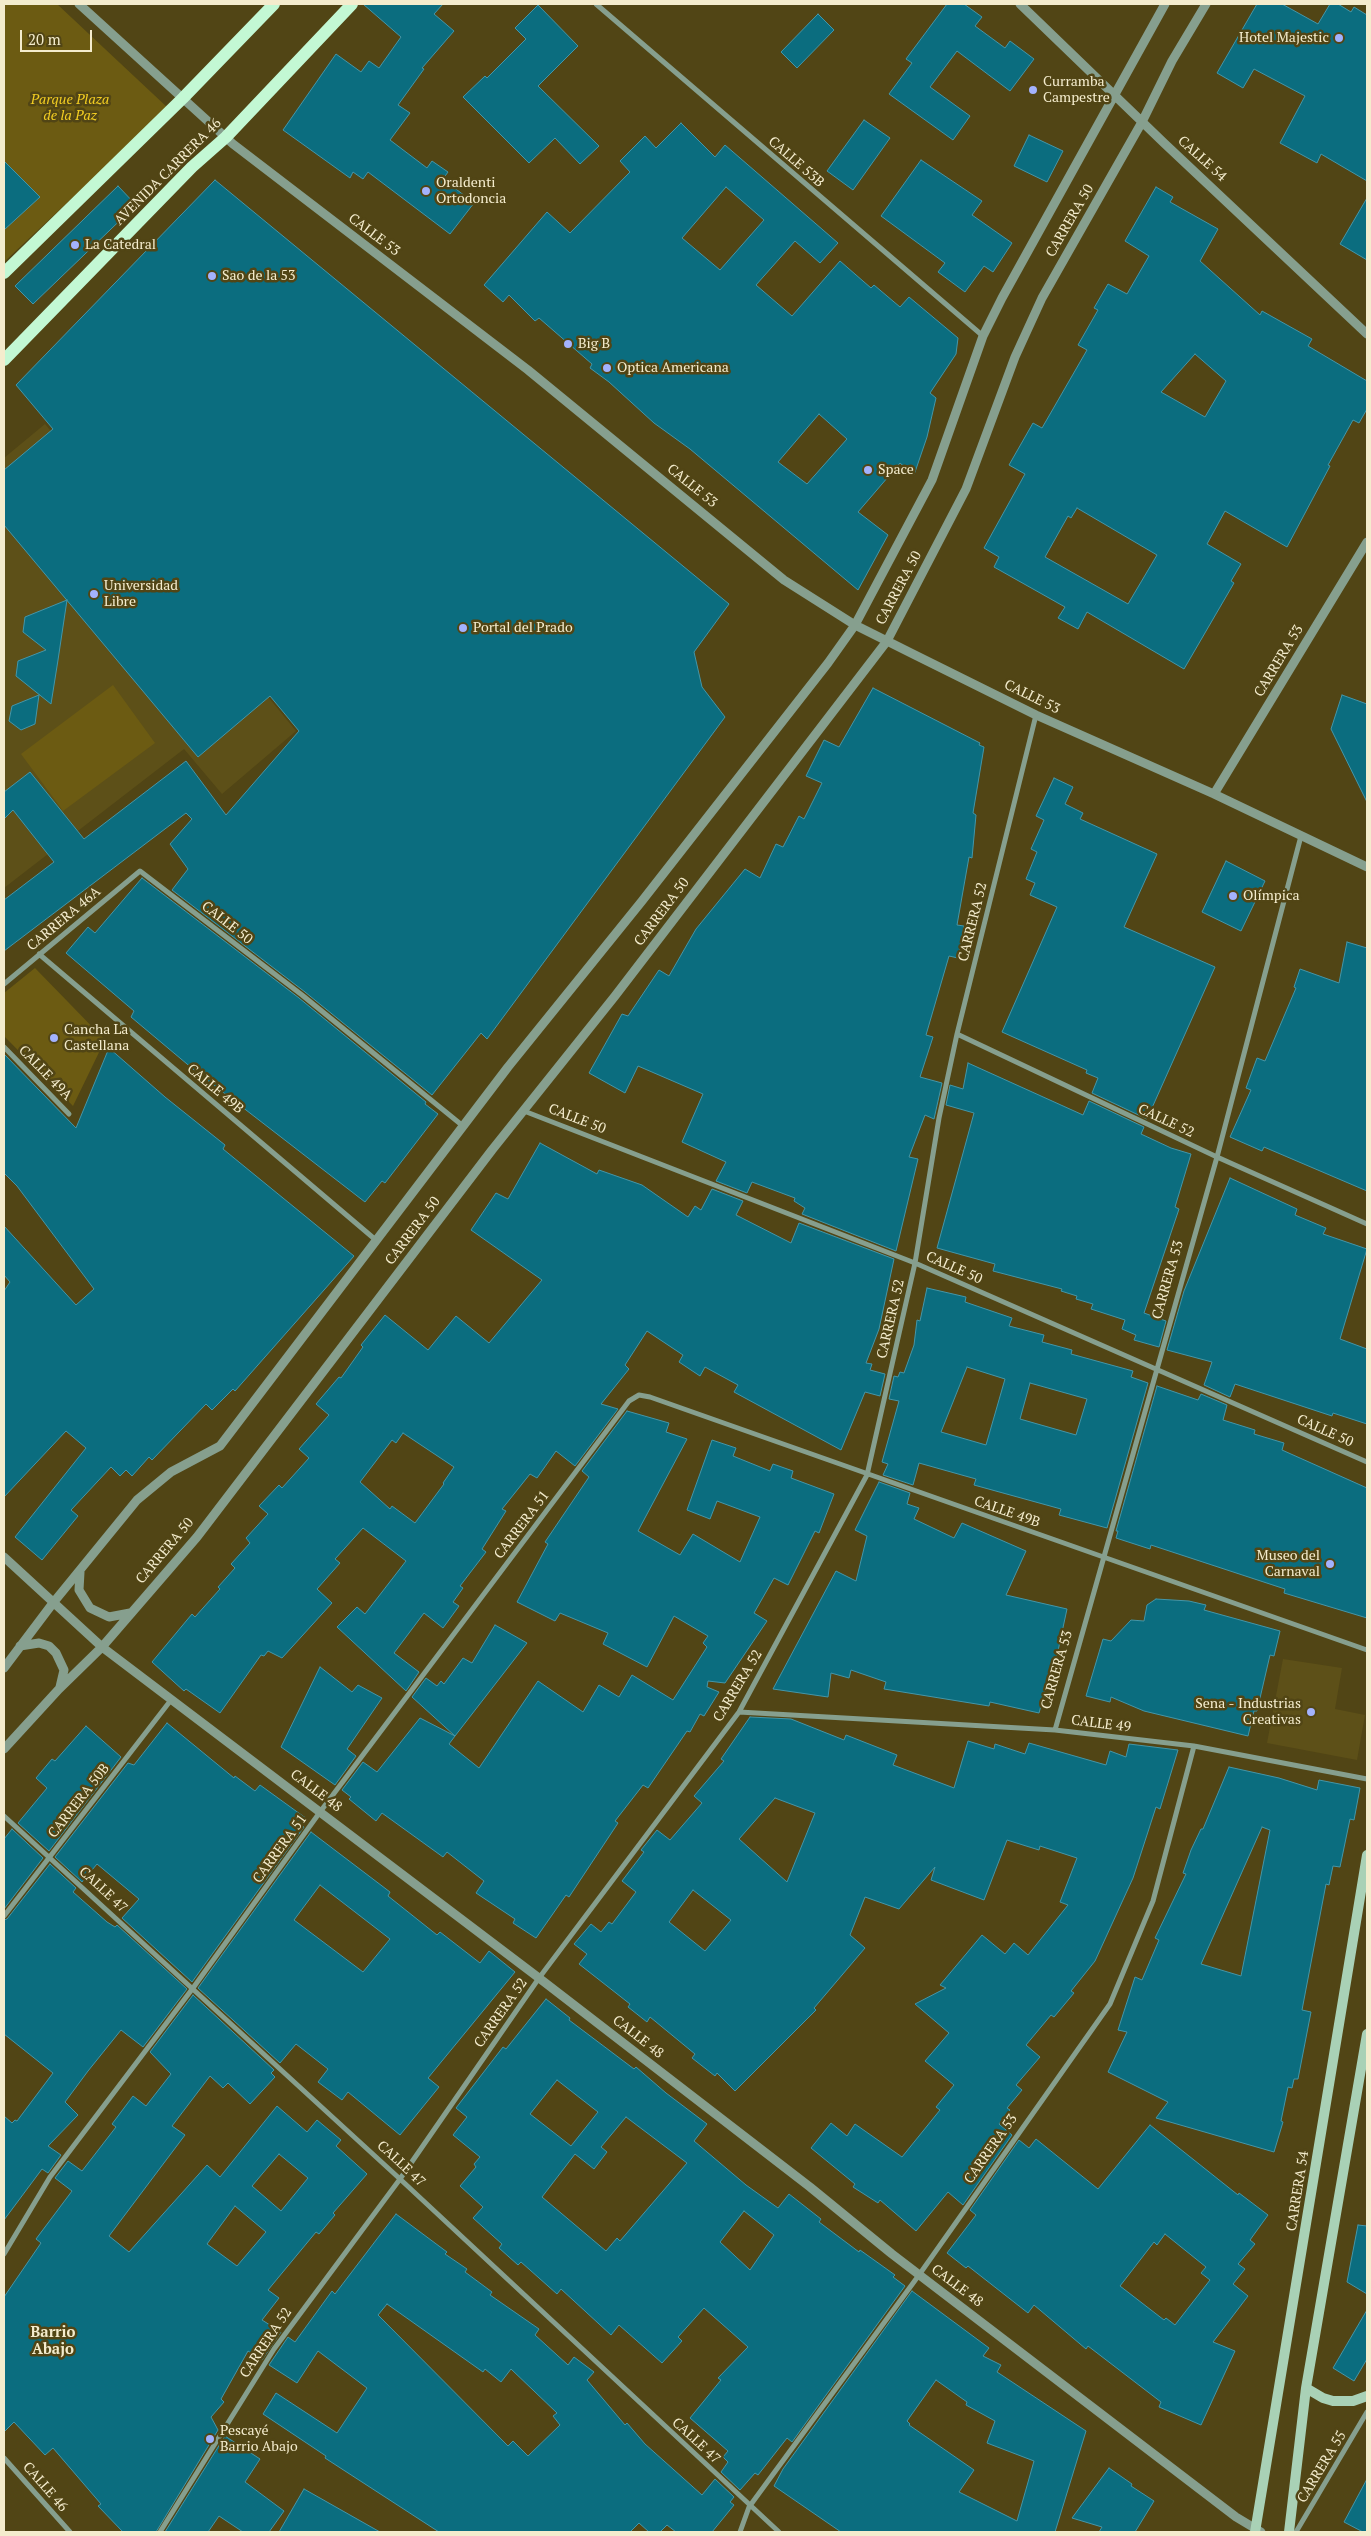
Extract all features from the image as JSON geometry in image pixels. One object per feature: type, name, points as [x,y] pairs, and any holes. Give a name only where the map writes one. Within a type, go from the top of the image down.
[{"type":"main road","points":[[4,272],[183,98],[274,4]]},
{"type":"main road","name":"AVENIDA CARRERA 46","points":[[4,360],[192,167],[226,137],[352,4]]},
{"type":"main road","name":"CARRERA 54","points":[[1257,2531],[1367,1855]]},
{"type":"main road","points":[[1289,2532],[1306,2388],[1367,2034]]},
{"type":"main road","points":[[1306,2388],[1323,2398],[1333,2401],[1352,2401],[1367,2396]]},
{"type":"street","name":"CALLE 53","points":[[79,4],[226,137],[528,370],[784,580],[854,625],[1036,715],[1214,794],[1367,867]]},
{"type":"street","name":"CALLE 53B","points":[[596,4],[983,336]]},
{"type":"street","name":"CALLE 54","points":[[1020,4],[1367,334]]},
{"type":"street","name":"CARRERA 50","points":[[4,1668],[53,1602],[137,1500],[171,1472],[220,1446],[463,1126],[822,671],[854,625],[932,480],[983,336],[1114,95],[1166,4]]},
{"type":"street","name":"CARRERA 50","points":[[4,1749],[59,1689],[102,1647],[197,1537],[492,1150],[887,641],[966,489],[1014,357],[1042,298],[1142,122],[1172,61],[1206,4]]},
{"type":"street","name":"CARRERA 53","points":[[1214,794],[1367,542]]},
{"type":"street","name":"CARRERA 52","points":[[160,2532],[274,2349],[400,2179],[539,1978],[739,1712],[867,1475],[915,1263],[939,1118],[957,1034],[1036,715]]},
{"type":"street","name":"CARRERA 53","points":[[1055,1730],[1217,1157],[1301,836]]},
{"type":"street","name":"CALLE 50","points":[[140,871],[302,995],[463,1126]]},
{"type":"street","name":"CARRERA 46A","points":[[4,984],[140,871]]},
{"type":"street","name":"CALLE 49B","points":[[39,954],[377,1241]]},
{"type":"street","name":"CALLE 52","points":[[957,1034],[1217,1157],[1367,1224]]},
{"type":"street","name":"CALLE 49A","points":[[4,1048],[69,1114]]},
{"type":"street","name":"CALLE 50","points":[[524,1111],[915,1263],[1367,1462]]},
{"type":"street","name":"CALLE 49B","points":[[639,1396],[650,1397],[1367,1650]]},
{"type":"street","name":"CARRERA 51","points":[[4,2254],[50,2177],[193,1988],[320,1812],[629,1401],[639,1396]]},
{"type":"street","name":"CALLE 48","points":[[4,1557],[102,1647],[539,1978],[920,2274],[1257,2531]]},
{"type":"street","points":[[80,1569],[79,1590],[90,1608],[109,1617],[130,1613]]},
{"type":"street","points":[[20,1646],[39,1643],[56,1653],[64,1670],[59,1689]]},
{"type":"street","name":"CARRERA 50B","points":[[4,1916],[171,1700]]},
{"type":"street","name":"CALLE 49","points":[[739,1712],[1055,1730],[1194,1746],[1367,1779]]},
{"type":"street","name":"CARRERA 53","points":[[740,2532],[749,2506],[920,2274],[1110,2004],[1153,1902],[1194,1746]]},
{"type":"street","name":"CALLE 47","points":[[4,1816],[400,2179],[779,2532]]},
{"type":"street","name":"CARRERA 55","points":[[1296,2532],[1367,2412]]},
{"type":"street","name":"CALLE 46","points":[[4,2458],[70,2532]]},
{"type":"shaded area","name":"Universidad Libre","points":[[45,424],[296,731],[222,794],[184,749],[4,888],[4,458]]},
{"type":"shaded area","name":"Sena - Industrias Creativas","points":[[1283,1659],[1342,1668],[1335,1709],[1365,1715],[1357,1760],[1267,1743]]},
{"type":"green space","name":"Parque Plaza de la Paz","points":[[4,4],[57,4],[168,108],[4,262]]},
{"type":"green space","points":[[113,685],[155,743],[63,811],[21,754]]},
{"type":"green space","name":"Cancha La Castellana","points":[[35,968],[105,1040],[73,1106],[4,1036],[4,993]]},
{"type":"building","points":[[363,4],[443,4],[434,14],[454,31],[422,68],[424,69],[398,105],[410,113],[390,140],[427,168],[432,161],[448,172],[443,179],[474,203],[450,234],[368,172],[363,179],[353,172],[350,178],[283,130],[336,54],[361,72],[369,61],[379,68],[401,37]]},
{"type":"building","points":[[947,4],[964,4],[982,17],[975,26],[1005,48],[1010,41],[1034,59],[1010,91],[957,51],[930,87],[970,116],[953,140],[889,94],[912,63],[906,59]]},
{"type":"building","points":[[1257,4],[1282,4],[1318,24],[1330,4],[1338,4],[1351,12],[1354,7],[1367,15],[1367,181],[1321,154],[1317,163],[1280,143],[1305,96],[1254,69],[1243,88],[1217,73]]},
{"type":"building","points":[[538,5],[578,46],[538,86],[599,146],[580,164],[555,138],[529,163],[463,97],[485,76],[487,78],[526,39],[515,28]]},
{"type":"building","points":[[818,14],[834,30],[797,68],[781,52]]},
{"type":"building","points":[[864,120],[890,138],[853,190],[827,171]]},
{"type":"building","points":[[681,123],[715,157],[725,145],[838,243],[820,263],[795,241],[756,285],[792,316],[840,261],[871,288],[874,285],[900,307],[909,297],[958,338],[956,354],[930,393],[936,398],[927,437],[914,475],[900,463],[858,512],[888,535],[858,590],[690,449],[654,423],[609,382],[590,368],[592,364],[539,318],[535,321],[509,295],[503,302],[484,285],[547,212],[570,233],[630,172],[620,161],[645,136],[656,148]],"holes":[[[726,187],[764,220],[720,270],[682,238]],[[819,414],[847,439],[807,484],[778,462]]]},
{"type":"building","points":[[1029,135],[1063,151],[1047,182],[1014,166]]},
{"type":"building","points":[[921,160],[982,201],[972,215],[1012,243],[993,272],[984,266],[965,292],[938,272],[945,263],[881,216]]},
{"type":"building","points":[[4,161],[40,197],[4,230]]},
{"type":"building","name":"Portal del Prado","points":[[215,180],[729,604],[694,652],[702,687],[725,717],[487,1039],[481,1033],[432,1095],[305,992],[172,890],[188,869],[170,844],[192,819],[186,813],[4,951],[4,900],[54,862],[13,810],[4,819],[4,792],[30,772],[84,839],[186,761],[226,815],[299,731],[270,696],[198,757],[4,525],[4,470],[53,429],[16,385]]},
{"type":"building","name":"La Catedral","points":[[118,186],[136,205],[33,304],[15,286]]},
{"type":"building","points":[[1156,187],[1173,197],[1170,202],[1218,229],[1200,261],[1260,315],[1262,311],[1312,339],[1308,346],[1367,381],[1367,409],[1359,423],[1353,420],[1287,547],[1225,511],[1207,544],[1241,564],[1231,581],[1234,583],[1184,669],[1087,612],[1078,629],[1058,618],[1065,607],[994,567],[999,557],[984,548],[1025,474],[1009,465],[1033,423],[1042,428],[1087,350],[1078,345],[1098,310],[1094,308],[1108,284],[1127,294],[1149,256],[1125,241]],"holes":[[[1195,354],[1226,381],[1205,417],[1161,392]],[[1077,508],[1157,555],[1128,604],[1045,557],[1068,516],[1071,518]]]},
{"type":"building","points":[[1367,198],[1367,260],[1340,244]]},
{"type":"building","points":[[67,600],[51,704],[16,676],[18,661],[46,650],[23,632],[25,617]]},
{"type":"building","points":[[873,688],[980,743],[979,745],[984,747],[973,813],[976,815],[972,858],[969,857],[957,925],[964,926],[958,958],[949,956],[926,1035],[933,1037],[920,1077],[942,1083],[934,1119],[925,1115],[909,1157],[918,1159],[896,1251],[802,1214],[805,1208],[794,1201],[795,1198],[752,1182],[747,1193],[716,1181],[726,1162],[682,1142],[703,1094],[638,1066],[625,1093],[589,1073],[622,1014],[628,1016],[659,970],[669,976],[696,929],[745,869],[760,878],[776,844],[783,847],[799,816],[804,819],[822,783],[806,776],[824,740],[839,747]]},
{"type":"building","points":[[39,695],[35,724],[21,730],[9,721],[12,706]]},
{"type":"building","points":[[1342,695],[1367,704],[1367,802],[1331,729]]},
{"type":"building","points":[[1054,778],[1073,787],[1065,804],[1083,813],[1080,819],[1157,854],[1124,927],[1215,967],[1147,1119],[1092,1093],[1098,1078],[1086,1073],[1087,1070],[1002,1032],[1057,907],[1030,895],[1035,883],[1026,879],[1037,852],[1031,849],[1044,820],[1036,816]]},
{"type":"building","name":"Olímpica","points":[[1226,861],[1265,881],[1241,931],[1202,912]]},
{"type":"building","points":[[142,878],[299,998],[426,1102],[425,1104],[438,1114],[385,1183],[382,1181],[365,1202],[193,1069],[131,1017],[134,1011],[66,953],[88,927],[95,933]]},
{"type":"building","points":[[1347,942],[1367,948],[1367,1191],[1264,1147],[1262,1151],[1230,1137],[1251,1090],[1246,1088],[1257,1058],[1265,1061],[1296,988],[1294,987],[1300,969],[1339,983]]},
{"type":"building","points":[[109,1048],[165,1097],[225,1145],[223,1149],[354,1256],[235,1391],[233,1389],[212,1410],[206,1404],[152,1460],[149,1457],[132,1476],[126,1470],[120,1476],[111,1467],[71,1510],[78,1516],[42,1560],[15,1537],[86,1448],[66,1431],[4,1497],[4,1291],[10,1282],[4,1275],[4,1226],[76,1305],[94,1289],[17,1186],[4,1173],[4,1054],[76,1128]]},
{"type":"building","points":[[968,1063],[1083,1115],[1089,1101],[1144,1127],[1141,1134],[1171,1148],[1191,1154],[1175,1207],[1179,1209],[1144,1313],[1166,1321],[1159,1347],[1134,1340],[1136,1335],[1122,1329],[1125,1320],[1091,1309],[1093,1304],[1076,1299],[1077,1296],[1061,1291],[1062,1289],[993,1271],[995,1264],[937,1248],[974,1113],[946,1105],[950,1085],[963,1089]]},
{"type":"building","points":[[540,1143],[597,1174],[599,1170],[642,1185],[688,1217],[695,1206],[701,1210],[712,1189],[743,1201],[736,1215],[791,1243],[799,1223],[894,1259],[879,1329],[866,1363],[872,1364],[870,1370],[885,1374],[880,1396],[865,1392],[841,1450],[734,1392],[738,1385],[705,1367],[700,1376],[679,1362],[683,1355],[647,1331],[625,1365],[629,1369],[601,1404],[618,1409],[575,1466],[556,1451],[537,1478],[530,1474],[502,1509],[506,1511],[482,1549],[486,1552],[460,1586],[463,1588],[453,1602],[459,1606],[443,1628],[424,1613],[394,1653],[419,1672],[406,1691],[337,1627],[357,1607],[365,1614],[406,1561],[363,1528],[335,1559],[340,1563],[317,1589],[332,1603],[282,1658],[268,1651],[264,1656],[261,1655],[220,1713],[186,1689],[184,1691],[152,1662],[192,1614],[195,1617],[220,1589],[218,1587],[235,1568],[231,1564],[250,1543],[246,1538],[268,1514],[259,1506],[279,1485],[282,1488],[309,1458],[299,1449],[329,1415],[316,1404],[339,1377],[341,1378],[363,1347],[361,1345],[385,1315],[428,1350],[456,1316],[489,1343],[542,1280],[471,1230],[496,1193],[508,1199]],"holes":[[[403,1433],[454,1467],[444,1484],[415,1523],[392,1506],[390,1509],[360,1482],[392,1440],[396,1443]]]},
{"type":"building","points":[[1230,1178],[1297,1209],[1295,1215],[1326,1228],[1323,1234],[1367,1249],[1340,1339],[1367,1349],[1367,1424],[1333,1413],[1332,1416],[1235,1384],[1230,1397],[1204,1385],[1212,1362],[1167,1350],[1184,1291]]},
{"type":"building","points":[[927,1288],[966,1297],[965,1302],[1012,1318],[1009,1326],[1044,1335],[1042,1342],[1072,1350],[1071,1354],[1133,1371],[1131,1377],[1148,1383],[1107,1528],[1059,1515],[1061,1509],[974,1485],[976,1479],[919,1463],[913,1485],[883,1475],[888,1464],[882,1462],[899,1401],[889,1399],[894,1376],[898,1377],[900,1372],[904,1373],[914,1345],[917,1320],[920,1321]],"holes":[[[967,1367],[1005,1379],[986,1445],[941,1432]],[[1030,1383],[1087,1399],[1076,1435],[1020,1419]]]},
{"type":"building","points":[[1157,1386],[1198,1400],[1201,1394],[1227,1405],[1223,1420],[1255,1430],[1254,1434],[1284,1443],[1282,1450],[1367,1488],[1367,1618],[1284,1593],[1285,1589],[1151,1545],[1150,1549],[1116,1538],[1118,1531],[1116,1531]]},
{"type":"building","points":[[627,1411],[669,1423],[666,1432],[687,1439],[638,1531],[680,1555],[693,1534],[740,1562],[760,1517],[717,1501],[710,1519],[687,1510],[712,1440],[736,1448],[733,1456],[770,1471],[773,1464],[793,1471],[791,1478],[834,1494],[819,1533],[815,1531],[788,1585],[774,1578],[754,1613],[767,1621],[725,1683],[708,1681],[707,1687],[719,1692],[704,1716],[700,1714],[690,1732],[687,1731],[648,1788],[643,1785],[615,1821],[618,1823],[569,1897],[566,1895],[536,1938],[513,1923],[515,1919],[476,1893],[484,1881],[447,1852],[443,1857],[382,1813],[376,1821],[349,1799],[351,1797],[342,1790],[363,1762],[377,1772],[420,1718],[455,1736],[449,1744],[479,1768],[538,1681],[583,1712],[599,1685],[619,1697],[632,1675],[673,1700],[707,1647],[703,1643],[708,1636],[674,1616],[647,1667],[603,1644],[608,1633],[560,1613],[555,1621],[517,1602],[548,1544],[545,1542],[589,1477],[582,1471]]},
{"type":"building","points":[[879,1482],[910,1493],[907,1504],[919,1508],[914,1519],[954,1538],[962,1523],[1026,1551],[1006,1595],[1067,1609],[1053,1674],[1050,1673],[1039,1713],[990,1702],[989,1706],[884,1689],[886,1682],[851,1670],[849,1678],[831,1673],[828,1697],[773,1689],[836,1571],[856,1581],[867,1536],[855,1530]]},
{"type":"building","points":[[1156,1599],[1189,1601],[1206,1605],[1204,1610],[1280,1631],[1274,1656],[1270,1655],[1257,1711],[1254,1711],[1248,1736],[1144,1711],[1111,1697],[1110,1702],[1086,1696],[1103,1639],[1111,1641],[1131,1620],[1144,1621],[1147,1605]]},
{"type":"building","points":[[495,1625],[527,1643],[455,1736],[412,1697],[426,1678],[437,1686],[441,1681],[444,1684],[463,1658],[472,1663]]},
{"type":"building","points":[[320,1667],[352,1692],[358,1685],[382,1698],[347,1749],[356,1756],[335,1785],[281,1747]]},
{"type":"building","points":[[750,1717],[791,1719],[844,1740],[846,1735],[897,1755],[893,1765],[954,1788],[968,1741],[994,1749],[995,1744],[1025,1754],[1029,1743],[1106,1765],[1110,1751],[1126,1757],[1129,1744],[1178,1750],[1160,1809],[1156,1807],[1133,1878],[1095,1961],[1071,1991],[1074,1993],[1054,2017],[1051,2015],[1026,2045],[1040,2057],[1016,2085],[1022,2090],[1007,2108],[1010,2110],[999,2124],[1012,2135],[963,2205],[948,2192],[916,2231],[880,2200],[878,2203],[853,2187],[855,2184],[811,2148],[831,2123],[847,2136],[855,2124],[902,2157],[940,2110],[936,2107],[954,2085],[925,2061],[949,2033],[915,2004],[946,1988],[940,1985],[982,1935],[1005,1954],[1014,1943],[1028,1955],[1068,1905],[1060,1902],[1077,1858],[1040,1846],[1039,1850],[1007,1840],[984,1900],[931,1880],[935,1867],[899,1909],[865,1897],[850,1935],[865,1948],[814,2008],[816,2010],[735,2091],[717,2073],[715,2076],[692,2058],[695,2054],[650,2017],[647,2022],[628,2007],[630,2004],[579,1964],[587,1954],[574,1944],[591,1924],[601,1932],[609,1922],[612,1924],[636,1892],[622,1881],[644,1852],[641,1850],[657,1830],[670,1840],[702,1803],[694,1796],[724,1761],[721,1759]],"holes":[[[775,1798],[815,1813],[787,1882],[739,1839]],[[693,1890],[731,1920],[705,1951],[669,1922]]]},
{"type":"building","points":[[167,1723],[234,1778],[235,1776],[255,1791],[260,1785],[307,1819],[302,1825],[304,1827],[192,1982],[122,1918],[139,1899],[97,1864],[82,1882],[55,1857],[128,1763],[134,1765]]},
{"type":"building","points":[[86,1726],[121,1757],[49,1851],[18,1823],[47,1788],[36,1778],[52,1759],[55,1761]]},
{"type":"building","points":[[1229,1767],[1279,1778],[1317,1790],[1319,1780],[1360,1788],[1354,1820],[1350,1819],[1340,1867],[1333,1866],[1329,1885],[1326,1884],[1302,2010],[1311,2012],[1298,2079],[1294,2079],[1292,2088],[1288,2087],[1281,2121],[1283,2122],[1274,2152],[1156,2118],[1168,2102],[1108,2072],[1127,2032],[1118,2030],[1135,1977],[1142,1980],[1159,1940],[1155,1938],[1186,1874],[1183,1873],[1191,1850],[1201,1829],[1203,1829]],"holes":[[[1262,1827],[1270,1830],[1241,1976],[1201,1964]]]},
{"type":"building","points":[[12,1829],[43,1858],[4,1909],[4,1839]]},
{"type":"building","points":[[311,1832],[390,1892],[388,1896],[437,1935],[440,1932],[480,1963],[489,1951],[515,1972],[428,2078],[439,2087],[400,2135],[348,2092],[342,2100],[318,2082],[328,2069],[296,2044],[280,2063],[198,1988]],"holes":[[[320,1885],[390,1939],[363,1972],[294,1920]]]},
{"type":"building","points":[[50,1864],[76,1888],[73,1892],[107,1922],[115,1927],[117,1925],[187,1989],[143,2047],[121,2030],[88,2071],[65,2102],[78,2115],[48,2146],[61,2155],[48,2173],[42,2169],[4,2220],[4,2116],[12,2123],[15,2120],[17,2121],[53,2073],[4,2034],[4,1920],[7,1919]]},
{"type":"building","points":[[193,1995],[274,2070],[271,2073],[275,2077],[250,2104],[228,2083],[223,2088],[210,2076],[172,2126],[185,2135],[109,2236],[129,2252],[207,2165],[220,2177],[277,2106],[307,2132],[317,2120],[341,2140],[336,2146],[367,2174],[333,2213],[335,2215],[319,2234],[316,2232],[268,2290],[279,2298],[262,2320],[281,2332],[262,2360],[248,2351],[221,2399],[224,2402],[211,2417],[218,2430],[156,2532],[123,2532],[98,2506],[101,2504],[53,2448],[45,2455],[14,2422],[4,2432],[4,2297],[41,2243],[36,2239],[72,2191],[55,2178],[68,2161],[82,2171],[116,2127],[112,2124],[133,2096],[146,2106],[171,2074],[150,2052]],"holes":[[[279,2154],[308,2178],[281,2211],[252,2186]],[[235,2206],[266,2232],[237,2266],[207,2244]]]},
{"type":"building","points":[[546,1999],[570,2018],[569,2020],[634,2069],[636,2067],[707,2124],[694,2141],[746,2185],[778,2208],[789,2194],[821,2219],[819,2222],[859,2252],[860,2250],[895,2275],[893,2277],[905,2286],[792,2442],[787,2438],[758,2475],[755,2473],[740,2490],[721,2472],[728,2462],[723,2457],[728,2451],[690,2418],[721,2380],[718,2378],[748,2347],[704,2308],[678,2337],[682,2341],[662,2363],[619,2325],[611,2335],[561,2289],[557,2294],[521,2262],[518,2265],[499,2248],[502,2244],[473,2218],[483,2207],[460,2186],[476,2167],[474,2164],[480,2157],[453,2135],[467,2117],[456,2108],[503,2047],[506,2049]],"holes":[[[557,2080],[598,2112],[571,2146],[530,2114]],[[626,2117],[687,2163],[620,2241],[617,2238],[606,2251],[542,2197],[575,2154],[594,2169],[607,2152],[601,2147]],[[744,2211],[774,2235],[750,2270],[720,2242]]]},
{"type":"building","points":[[1150,2125],[1238,2195],[1239,2193],[1268,2215],[1250,2240],[1255,2244],[1238,2264],[1245,2269],[1233,2284],[1248,2296],[1213,2342],[1235,2351],[1201,2425],[1159,2407],[1161,2402],[1088,2346],[1086,2349],[1034,2305],[1028,2313],[968,2266],[966,2268],[947,2253],[976,2215],[970,2210],[1019,2140],[1029,2148],[1036,2139],[1098,2189]],"holes":[[[1165,2234],[1206,2267],[1201,2273],[1210,2280],[1175,2325],[1166,2318],[1164,2320],[1120,2286],[1154,2242],[1157,2245]]]},
{"type":"building","points":[[396,2214],[447,2252],[445,2254],[467,2269],[465,2272],[492,2292],[490,2295],[539,2329],[535,2335],[568,2365],[574,2357],[594,2372],[587,2380],[625,2425],[627,2423],[645,2444],[702,2495],[715,2479],[734,2497],[730,2502],[734,2505],[712,2532],[676,2532],[667,2525],[660,2532],[649,2532],[639,2523],[630,2532],[439,2532],[325,2458],[326,2456],[263,2414],[276,2393],[337,2433],[367,2388],[318,2351],[297,2383],[269,2365],[288,2337],[295,2342],[332,2291],[335,2294]],"holes":[[[387,2304],[483,2372],[485,2369],[501,2382],[511,2369],[557,2413],[553,2416],[560,2425],[528,2456],[513,2441],[508,2446],[378,2315]]]},
{"type":"building","points":[[1358,2225],[1367,2226],[1367,2294],[1347,2282]]},
{"type":"building","points":[[912,2291],[989,2348],[983,2356],[1001,2365],[997,2372],[1086,2431],[1055,2532],[841,2532],[774,2486],[783,2469]],"holes":[[[936,2380],[967,2402],[966,2405],[995,2421],[987,2443],[1034,2461],[1017,2521],[959,2492],[974,2470],[909,2425],[907,2421]]]},
{"type":"building","points":[[1367,2310],[1367,2359],[1354,2381],[1333,2368]]},
{"type":"building","points":[[225,2436],[260,2459],[245,2482],[284,2511],[269,2532],[243,2532],[219,2516],[208,2532],[165,2532]]},
{"type":"building","points":[[1109,2468],[1132,2484],[1131,2486],[1154,2501],[1135,2532],[1099,2532],[1102,2527],[1072,2518]]},
{"type":"building","points":[[1367,2479],[1367,2532],[1363,2532],[1344,2522]]},
{"type":"building","points":[[304,2489],[380,2532],[279,2532]]},
{"type":"place","name":"Hotel Majestic","points":[[1339,38]]},
{"type":"place","name":"Curramba Campestre","points":[[1033,90]]},
{"type":"place","name":"Oraldenti Ortodoncia","points":[[426,191]]},
{"type":"place","name":"La Catedral","points":[[75,245]]},
{"type":"place","name":"Sao de la 53","points":[[212,276]]},
{"type":"place","name":"Big B","points":[[568,344]]},
{"type":"place","name":"Optica Americana","points":[[607,368]]},
{"type":"place","name":"Space","points":[[868,470]]},
{"type":"place","name":"Universidad Libre","points":[[94,594]]},
{"type":"place","name":"Portal del Prado","points":[[463,628]]},
{"type":"place","name":"Olímpica","points":[[1233,896]]},
{"type":"place","name":"Cancha La Castellana","points":[[54,1038]]},
{"type":"place","name":"Museo del Carnaval","points":[[1330,1564]]},
{"type":"place","name":"Sena - Industrias Creativas","points":[[1311,1712]]},
{"type":"place","name":"Pescayé Barrio Abajo","points":[[210,2439]]},
{"type":"district","name":"Barrio Abajo","points":[[53,2342]]}]
